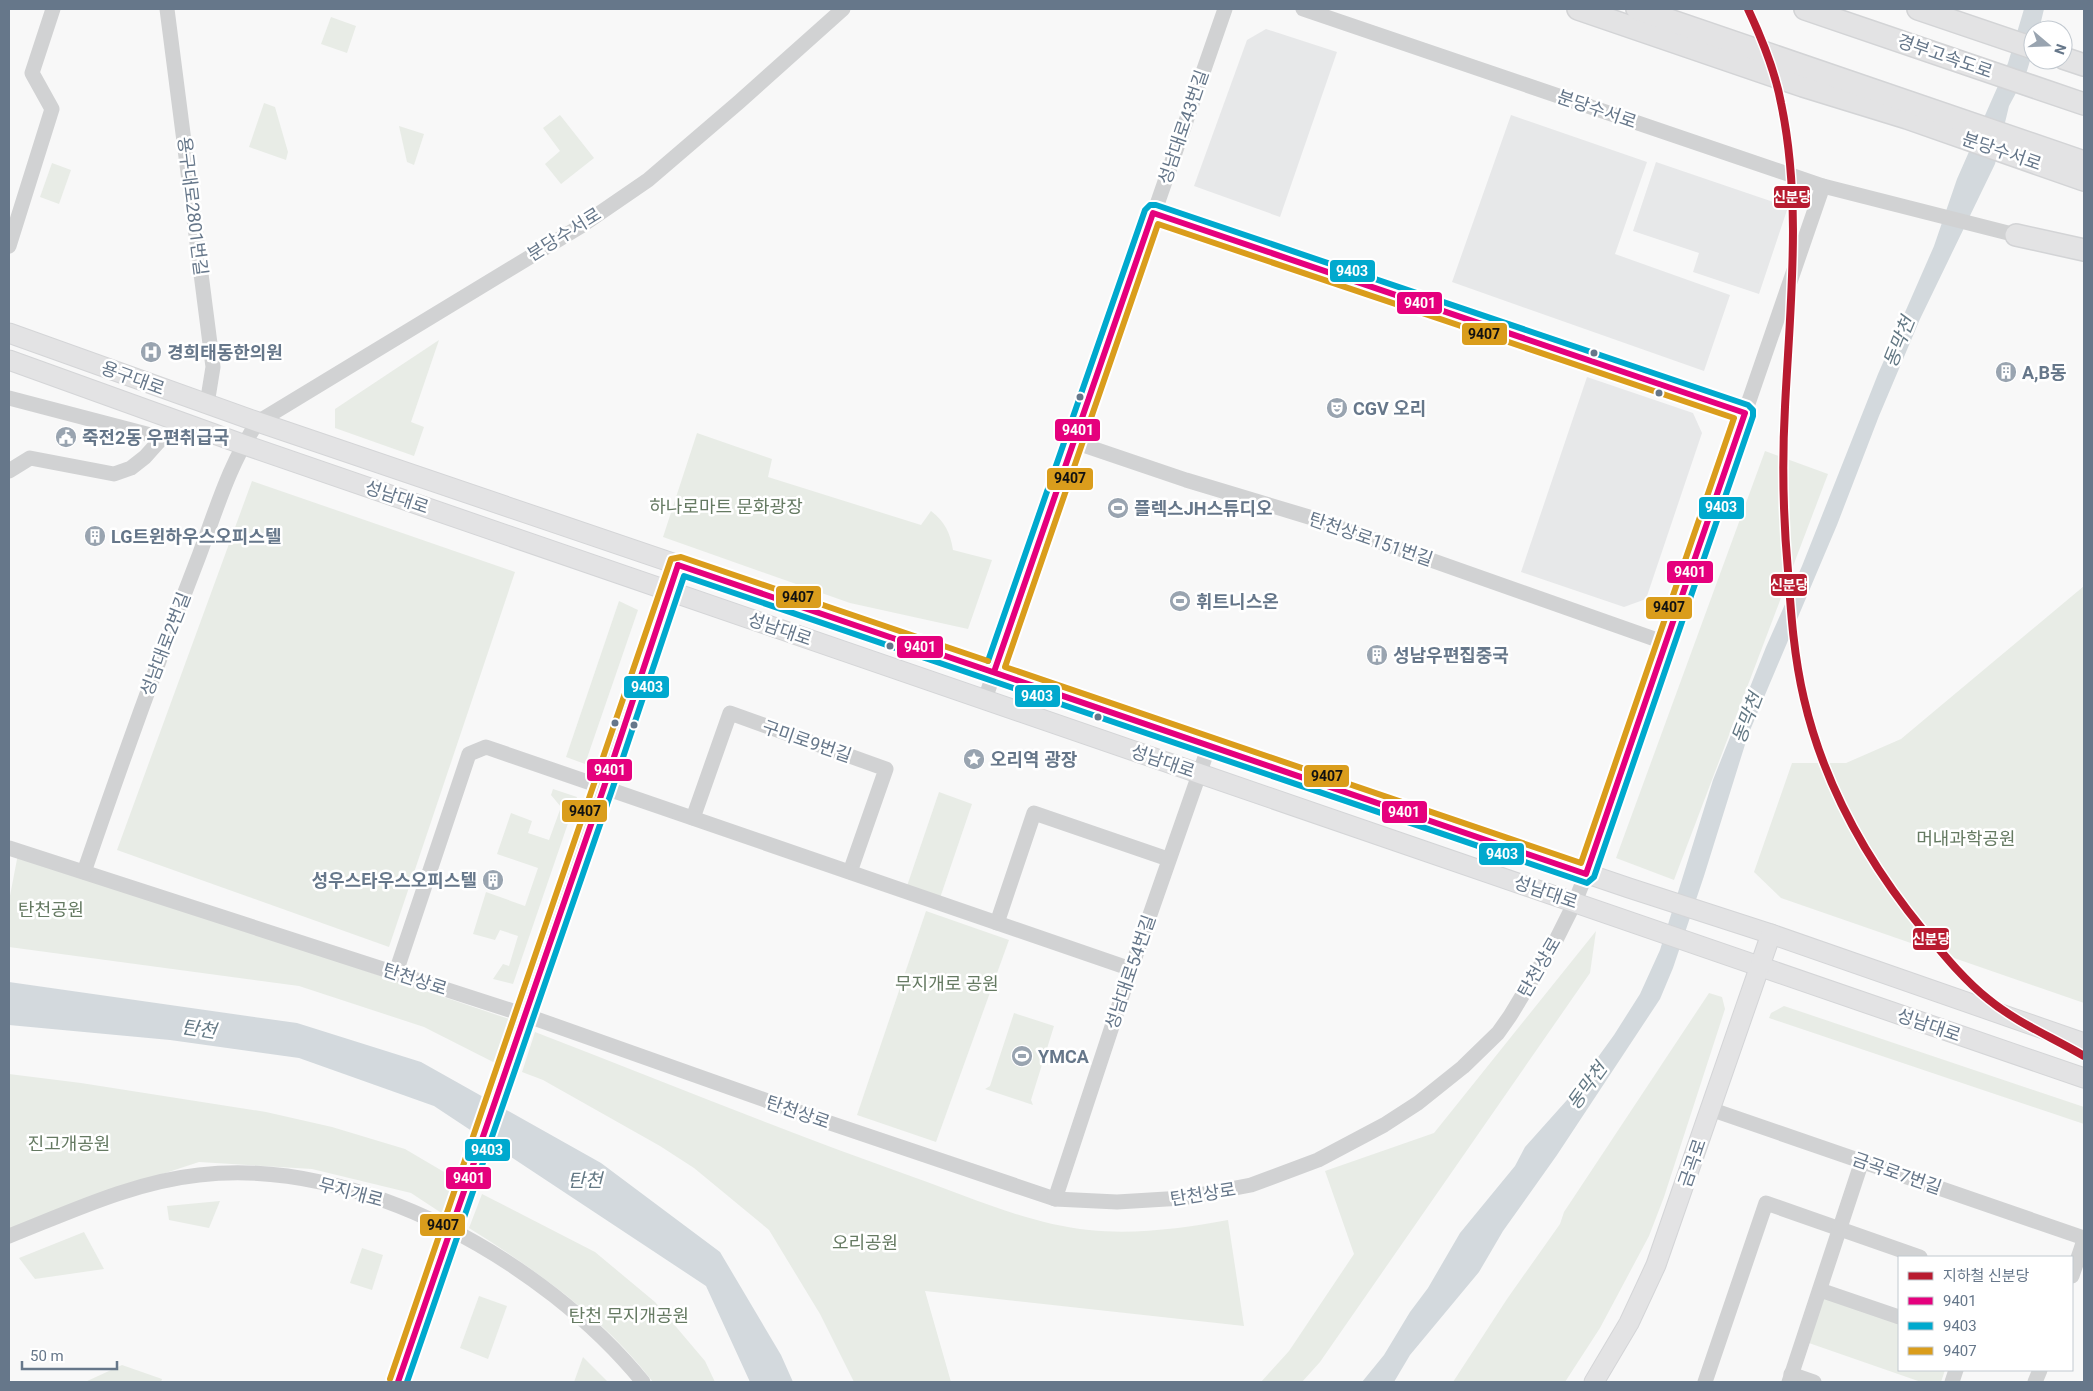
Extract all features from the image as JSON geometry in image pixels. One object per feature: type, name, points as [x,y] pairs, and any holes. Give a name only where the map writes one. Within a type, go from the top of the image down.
[{"type":"highway","name":"분당수서로","points":[[1578,9],[1803,86],[1909,111]]},
{"type":"highway","name":"분당수서로","points":[[1637,9],[1909,111],[2069,162],[2084,180]]},
{"type":"highway","name":"경부고속도로","points":[[1805,9],[2077,101]]},
{"type":"highway","name":"경부고속도로","points":[[1918,9],[2023,45]]},
{"type":"highway","points":[[2016,235],[2079,248]]},
{"type":"main road","name":"용구대로","points":[[9,333],[258,422]]},
{"type":"main road","name":"용구대로","points":[[9,360],[189,423],[242,444]]},
{"type":"main road","name":"성남대로","points":[[258,422],[1586,874],[1771,934],[2084,1043]]},
{"type":"main road","name":"성남대로","points":[[242,444],[2084,1078]]},
{"type":"main road","name":"금곡로","points":[[1594,1382],[1629,1323],[1656,1265],[1771,934]]},
{"type":"street","points":[[9,246],[52,109],[32,73],[53,9]]},
{"type":"street","name":"용구대로2801번길","points":[[167,9],[213,366],[207,404]]},
{"type":"street","name":"분당수서로","points":[[258,422],[581,226],[648,180],[843,9]]},
{"type":"street","name":"성남대로43번길","points":[[985,699],[1225,9]]},
{"type":"street","name":"분당수서로","points":[[1303,9],[1824,186],[2016,235]]},
{"type":"street","name":"탄천상로","points":[[10,844],[84,872],[525,1015],[830,1123],[1055,1199],[1117,1202],[1163,1200],[1239,1189],[1318,1160],[1384,1125],[1440,1087],[1498,1033],[1540,967],[1575,902],[1586,874],[1824,186]]},
{"type":"street","points":[[1154,213],[1745,412]]},
{"type":"street","points":[[9,398],[162,438],[173,437],[189,423]]},
{"type":"street","name":"성남대로2번길","points":[[84,872],[150,681],[242,444],[258,422]]},
{"type":"street","points":[[9,472],[30,458],[114,474],[131,468],[145,457],[162,438]]},
{"type":"street","name":"탄천상로151번길","points":[[1074,442],[1186,480],[1309,517],[1666,643]]},
{"type":"street","points":[[398,1382],[604,787],[668,590],[678,565]]},
{"type":"street","name":"구미로9번길","points":[[693,818],[730,714],[886,769],[850,872]]},
{"type":"street","name":"성남대로54번길","points":[[1055,1199],[1168,859],[1209,746]]},
{"type":"street","points":[[396,972],[469,754],[486,748],[1131,969]]},
{"type":"street","points":[[997,923],[1034,813],[1168,859]]},
{"type":"street","name":"금곡로7번길","points":[[1710,1109],[2084,1239]]},
{"type":"street","points":[[1814,1382],[1790,1378],[1862,1161]]},
{"type":"street","name":"무지개로","points":[[9,1236],[82,1206],[162,1181],[200,1174],[234,1173],[295,1178],[351,1190],[404,1207],[451,1229],[510,1264],[559,1300],[608,1344],[643,1382]]},
{"type":"street","points":[[1705,1382],[1766,1203],[1917,1256]]},
{"type":"street","points":[[2073,1273],[2084,1239]]},
{"type":"street","points":[[1820,1290],[1898,1317]]},
{"type":"shaded area","points":[[1266,29],[1337,52],[1280,217],[1194,186],[1247,40]]},
{"type":"shaded area","points":[[1511,115],[1647,162],[1615,254],[1730,295],[1704,371],[1452,282]]},
{"type":"shaded area","points":[[1656,162],[1788,207],[1759,294],[1693,272],[1699,253],[1633,231]]},
{"type":"shaded area","points":[[1587,377],[1693,413],[1702,433],[1646,599],[1624,607],[1521,572]]},
{"type":"green space","points":[[331,17],[356,26],[347,53],[321,44]]},
{"type":"green space","points":[[264,103],[275,107],[288,152],[286,160],[249,147]]},
{"type":"green space","points":[[560,115],[594,158],[561,184],[545,164],[560,151],[543,128]]},
{"type":"green space","points":[[399,126],[424,134],[414,165],[407,162]]},
{"type":"green space","points":[[52,163],[71,170],[59,204],[40,197]]},
{"type":"green space","points":[[439,340],[411,422],[424,427],[414,456],[335,428],[335,409]]},
{"type":"green space","name":"하나로마트 문화광장","points":[[697,433],[772,459],[768,477],[921,525],[931,511],[946,528],[953,550],[992,560],[968,629],[850,603],[663,537]]},
{"type":"green space","points":[[1765,451],[1828,474],[1674,880],[1616,858]]},
{"type":"green space","points":[[252,481],[515,572],[389,947],[117,850]]},
{"type":"green space","name":"머내과학공원","points":[[2084,586],[2084,1003],[1781,898],[1754,872],[1792,763],[1846,763],[1901,739]]},
{"type":"green space","points":[[619,601],[638,610],[585,764],[566,757]]},
{"type":"green space","points":[[553,789],[577,797],[513,984],[493,979],[503,964],[509,966],[518,936],[500,930],[495,940],[473,934],[486,892],[525,906],[538,868],[497,854],[511,813],[532,821],[528,833],[549,840],[561,807],[551,795]]},
{"type":"green space","points":[[939,792],[972,804],[940,898],[907,886]]},
{"type":"green space","name":"탄천공원","points":[[18,854],[515,1021],[501,1066],[424,1027],[299,986],[9,947],[9,901]]},
{"type":"green space","name":"무지개로 공원","points":[[926,911],[1009,940],[936,1142],[857,1115]]},
{"type":"green space","points":[[1596,931],[1590,973],[1320,1362],[1302,1382],[1261,1382],[1289,1351],[1354,1254],[1325,1171],[1434,1133]]},
{"type":"green space","points":[[1709,993],[1722,997],[1725,1009],[1664,1197],[1649,1236],[1600,1328],[1565,1382],[1453,1382],[1507,1299],[1560,1224],[1564,1212]]},
{"type":"green space","points":[[1784,1006],[2084,1107],[2084,1124],[1769,1018],[1771,1013]]},
{"type":"green space","name":"YMCA","points":[[1014,1013],[1054,1026],[1031,1100],[1033,1105],[985,1089],[990,1086]]},
{"type":"green space","name":"오리공원","points":[[535,1032],[820,1143],[980,1202],[1045,1222],[1089,1230],[1124,1232],[1177,1228],[1228,1220],[1244,1326],[925,1291],[951,1382],[854,1382],[820,1314],[769,1230],[694,1168],[660,1146],[543,1080],[522,1072]]},
{"type":"green space","name":"진고개공원","points":[[9,1074],[81,1083],[266,1112],[332,1127],[405,1149],[456,1179],[443,1214],[411,1193],[312,1169],[199,1162],[129,1185],[9,1231]]},
{"type":"green space","name":"탄천 무지개공원","points":[[482,1194],[595,1252],[655,1302],[705,1361],[715,1382],[653,1382],[634,1359],[591,1316],[544,1278],[469,1228]]},
{"type":"green space","points":[[220,1201],[209,1228],[169,1220],[167,1206]]},
{"type":"green space","points":[[84,1232],[104,1269],[35,1279],[19,1258]]},
{"type":"green space","points":[[362,1248],[383,1255],[372,1290],[350,1283]]},
{"type":"green space","points":[[1822,1294],[1898,1320],[1898,1371],[1945,1371],[1941,1382],[1921,1382],[1806,1342]]},
{"type":"green space","points":[[479,1296],[507,1306],[488,1359],[460,1348]]},
{"type":"green space","points":[[583,1357],[607,1381],[607,1382],[574,1382]]},
{"type":"green space","points":[[122,1365],[162,1379],[161,1382],[85,1382]]},
{"type":"water","name":"동막천","points":[[2024,9],[2044,9],[2041,20],[2023,20],[2023,70],[2027,70],[2009,106],[1995,164],[1920,319],[1879,416],[1837,525],[1748,735],[1704,876],[1673,968],[1660,999],[1557,1155],[1503,1231],[1479,1272],[1410,1355],[1394,1382],[1362,1382],[1384,1355],[1410,1312],[1428,1288],[1460,1233],[1515,1166],[1525,1147],[1567,1100],[1614,1035],[1640,994],[1660,950],[1713,780],[1766,647],[1802,566],[1878,374],[1934,246],[1957,179],[2008,63]]},
{"type":"water","name":"탄천","points":[[9,982],[297,1023],[421,1062],[601,1163],[720,1252],[781,1355],[793,1382],[750,1382],[706,1286],[434,1106],[299,1058],[170,1040],[9,1025]]},
{"type":"metro line","name":"신분당","points":[[1748,9],[1775,79],[1787,140],[1791,178],[1793,255],[1784,427],[1784,509],[1795,651],[1804,699],[1813,731],[1823,762],[1850,822],[1884,878],[1932,940],[1971,984],[1999,1008],[2084,1056]]},
{"type":"transit line","name":"9403","points":[[407,1382],[684,576],[1587,883],[1594,877],[1753,416],[1753,410],[1748,405],[1156,205],[1150,205],[1145,210],[988,661]]},
{"type":"transit line","name":"9401","points":[[678,565],[1586,874],[1745,413],[1153,213],[994,672]]},
{"type":"transit line","name":"9407","points":[[1158,224],[1734,418],[1581,863],[1005,667],[1158,224]]},
{"type":"transit line","name":"9407","points":[[390,1379],[671,559],[681,557],[988,661]]},
{"type":"transit line","name":"9401","points":[[398,1382],[604,787],[678,565]]},
{"type":"place","name":"경희태동한의원","points":[[151,352]]},
{"type":"place","name":"A,B동","points":[[2006,372]]},
{"type":"place","name":"CGV 오리","points":[[1337,408]]},
{"type":"place","name":"죽전2동 우편취급국","points":[[66,437]]},
{"type":"place","name":"플렉스JH스튜디오","points":[[1118,508]]},
{"type":"place","name":"LG트윈하우스오피스텔","points":[[95,536]]},
{"type":"place","name":"휘트니스온","points":[[1180,601]]},
{"type":"place","name":"성남우편집중국","points":[[1377,655]]},
{"type":"place","name":"오리역 광장","points":[[974,759]]},
{"type":"place","name":"성우스타우스오피스텔","points":[[493,880]]},
{"type":"place","name":"YMCA","points":[[1022,1056]]}]
